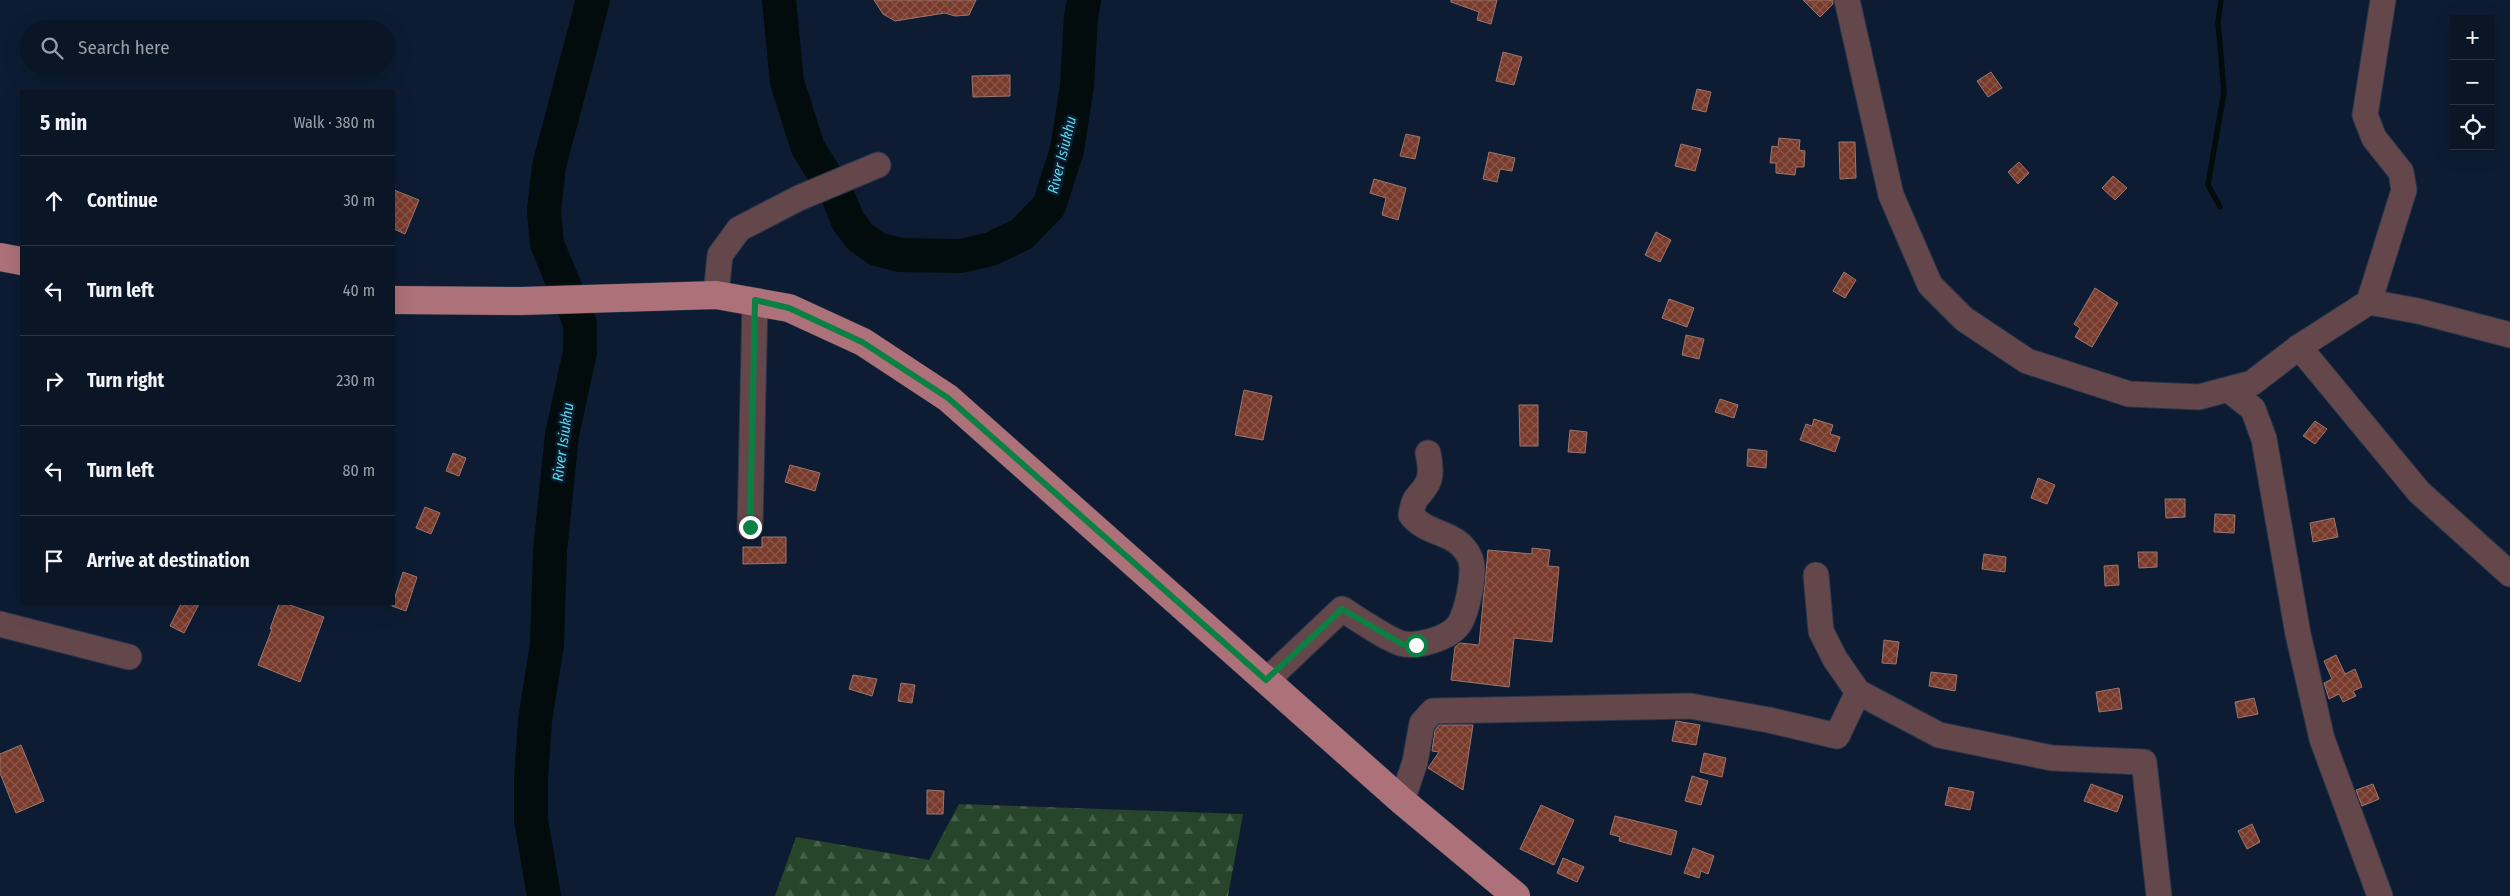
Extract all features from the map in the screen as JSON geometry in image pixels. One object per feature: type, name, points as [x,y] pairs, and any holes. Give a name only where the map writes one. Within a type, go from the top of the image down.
[{"type":"main road","points":[[0,257],[20,261]]},
{"type":"main road","points":[[395,300],[521,301],[716,295],[755,300],[789,308],[862,342],[948,398],[1402,800],[1516,896]]},
{"type":"street","points":[[1847,0],[1891,195],[1930,285],[1964,319],[2028,360],[2129,394],[2198,397],[2229,390],[2252,382],[2299,347],[2369,302],[2404,190],[2401,172],[2374,138],[2365,115],[2383,0]]},
{"type":"street","points":[[716,295],[720,255],[739,229],[799,198],[878,165]]},
{"type":"street","points":[[750,527],[755,300]]},
{"type":"street","points":[[2369,302],[2418,311],[2510,335]]},
{"type":"street","points":[[2299,347],[2419,492],[2510,574]]},
{"type":"street","points":[[2229,390],[2253,409],[2264,439],[2298,634],[2322,739],[2372,869],[2380,896]]},
{"type":"street","points":[[1266,680],[1342,609],[1402,644],[1416,645],[1440,637],[1458,627],[1472,582],[1472,559],[1461,542],[1419,524],[1411,515],[1414,498],[1428,484],[1430,470],[1428,453]]},
{"type":"street","points":[[1816,575],[1821,631],[1835,660],[1858,692],[1939,735],[2052,758],[2144,762],[2159,896]]},
{"type":"street","points":[[0,624],[129,657]]},
{"type":"street","points":[[1402,800],[1415,762],[1422,723],[1432,711],[1690,706],[1769,720],[1837,736],[1858,692]]},
{"type":"green space","points":[[959,804],[1243,814],[1228,896],[775,896],[796,837],[929,860]]},
{"type":"building","points":[[874,0],[976,0],[969,15],[955,16],[945,13],[895,21],[883,14]]},
{"type":"building","points":[[1451,0],[1497,0],[1491,24],[1477,20],[1479,12],[1451,2]]},
{"type":"building","points":[[1803,0],[1833,0],[1833,4],[1820,17]]},
{"type":"building","points":[[1503,52],[1522,57],[1514,85],[1496,81]]},
{"type":"building","points":[[1991,72],[2002,88],[1988,97],[1977,81]]},
{"type":"building","points":[[1010,75],[1010,96],[973,97],[972,76]]},
{"type":"building","points":[[1697,89],[1711,92],[1706,112],[1692,109]]},
{"type":"building","points":[[1406,134],[1420,137],[1415,159],[1400,156]]},
{"type":"building","points":[[1779,138],[1800,140],[1799,150],[1805,151],[1804,167],[1796,167],[1795,175],[1776,173],[1776,163],[1770,163],[1772,146],[1778,147]]},
{"type":"building","points":[[1839,142],[1855,142],[1856,178],[1840,179]]},
{"type":"building","points":[[1681,144],[1701,149],[1695,171],[1675,166]]},
{"type":"building","points":[[1489,152],[1515,158],[1512,171],[1500,169],[1497,182],[1483,179]]},
{"type":"building","points":[[2019,162],[2029,173],[2018,184],[2008,172]]},
{"type":"building","points":[[2113,176],[2127,188],[2115,200],[2102,188]]},
{"type":"building","points":[[1374,179],[1406,188],[1398,220],[1382,215],[1386,198],[1370,193]]},
{"type":"building","points":[[395,190],[419,200],[405,234],[395,229]]},
{"type":"building","points":[[1656,232],[1671,240],[1660,262],[1645,255]]},
{"type":"building","points":[[1844,272],[1856,280],[1845,298],[1833,291]]},
{"type":"building","points":[[2095,288],[2118,303],[2092,347],[2075,337],[2080,328],[2074,324]]},
{"type":"building","points":[[1669,299],[1694,308],[1687,327],[1662,318]]},
{"type":"building","points":[[1686,335],[1704,339],[1699,359],[1682,355]]},
{"type":"building","points":[[1244,390],[1272,396],[1263,440],[1235,435]]},
{"type":"building","points":[[1720,399],[1738,405],[1734,418],[1715,412]]},
{"type":"building","points":[[1519,405],[1538,405],[1538,446],[1520,446]]},
{"type":"building","points":[[1814,419],[1833,425],[1830,434],[1840,437],[1835,452],[1800,440],[1806,424],[1812,426]]},
{"type":"building","points":[[2315,421],[2327,429],[2315,444],[2303,436]]},
{"type":"building","points":[[1570,430],[1587,432],[1585,453],[1568,452]]},
{"type":"building","points":[[1748,449],[1767,451],[1766,468],[1747,466]]},
{"type":"building","points":[[453,453],[466,458],[459,476],[446,471]]},
{"type":"building","points":[[790,465],[820,473],[815,491],[785,482]]},
{"type":"building","points":[[2038,478],[2055,485],[2047,504],[2031,498]]},
{"type":"building","points":[[2165,499],[2185,499],[2185,517],[2166,518]]},
{"type":"building","points":[[425,507],[440,513],[431,534],[416,528]]},
{"type":"building","points":[[2215,514],[2235,515],[2234,533],[2214,532]]},
{"type":"building","points":[[2334,518],[2338,537],[2313,542],[2310,523]]},
{"type":"building","points":[[762,537],[786,537],[786,563],[743,564],[743,547],[762,547]]},
{"type":"building","points":[[1532,548],[1550,550],[1548,566],[1559,567],[1552,642],[1514,638],[1509,687],[1451,680],[1455,647],[1460,643],[1479,645],[1488,550],[1532,554]]},
{"type":"building","points":[[2138,552],[2157,552],[2157,567],[2139,568]]},
{"type":"building","points":[[1984,554],[2006,557],[2005,572],[1982,569]]},
{"type":"building","points":[[2118,565],[2119,585],[2105,586],[2104,566]]},
{"type":"building","points":[[403,572],[417,577],[406,611],[392,606],[395,605],[395,597]]},
{"type":"building","points":[[180,605],[198,605],[184,633],[170,626]]},
{"type":"building","points":[[279,605],[290,605],[324,617],[300,682],[258,665],[272,629],[270,629]]},
{"type":"building","points":[[1884,640],[1899,642],[1896,664],[1882,663]]},
{"type":"building","points":[[2336,655],[2345,674],[2355,669],[2362,687],[2353,691],[2356,696],[2343,702],[2339,694],[2329,699],[2324,683],[2332,679],[2324,661]]},
{"type":"building","points":[[1931,672],[1957,675],[1955,691],[1929,686]]},
{"type":"building","points":[[853,675],[877,679],[872,696],[849,689]]},
{"type":"building","points":[[901,683],[915,685],[912,703],[898,701]]},
{"type":"building","points":[[2119,688],[2122,709],[2099,712],[2096,692]]},
{"type":"building","points":[[2254,698],[2258,714],[2238,718],[2235,702]]},
{"type":"building","points":[[1676,721],[1700,725],[1696,745],[1672,741]]},
{"type":"building","points":[[1439,725],[1473,725],[1463,790],[1428,768],[1439,752],[1432,751],[1435,730]]},
{"type":"building","points":[[21,745],[44,801],[16,813],[0,773],[0,754]]},
{"type":"building","points":[[1704,753],[1726,758],[1722,777],[1700,772]]},
{"type":"building","points":[[1692,776],[1708,781],[1701,805],[1685,801]]},
{"type":"building","points":[[2091,784],[2123,796],[2117,812],[2084,801]]},
{"type":"building","points":[[2373,784],[2379,799],[2362,806],[2356,790]]},
{"type":"building","points":[[1949,787],[1974,792],[1970,810],[1945,805]]},
{"type":"building","points":[[927,790],[944,791],[943,814],[927,814]]},
{"type":"building","points":[[1541,805],[1574,820],[1554,865],[1520,849]]},
{"type":"building","points":[[1615,816],[1677,831],[1671,855],[1619,841],[1620,837],[1610,834]]},
{"type":"building","points":[[2252,824],[2260,842],[2247,849],[2238,831]]},
{"type":"building","points":[[1693,848],[1714,856],[1708,874],[1701,871],[1699,878],[1684,873]]},
{"type":"building","points":[[1563,858],[1584,867],[1577,882],[1557,873]]},
{"type":"waterway","name":"River Isiukhu","points":[[544,896],[531,820],[531,779],[535,721],[547,644],[550,551],[562,435],[580,352],[580,323],[547,244],[544,211],[549,166],[593,0]]},
{"type":"waterway","name":"River Isiukhu","points":[[779,0],[787,82],[808,148],[837,194],[848,221],[860,237],[877,249],[900,255],[961,256],[991,249],[1022,234],[1049,206],[1067,150],[1077,86],[1081,17],[1084,0]]},
{"type":"waterway","points":[[2220,207],[2208,185],[2224,92],[2218,22],[2221,0]]},
{"type":"route","points":[[750,527],[755,300],[789,308],[862,342],[948,398],[1266,680],[1342,609],[1402,644],[1416,645]]}]
